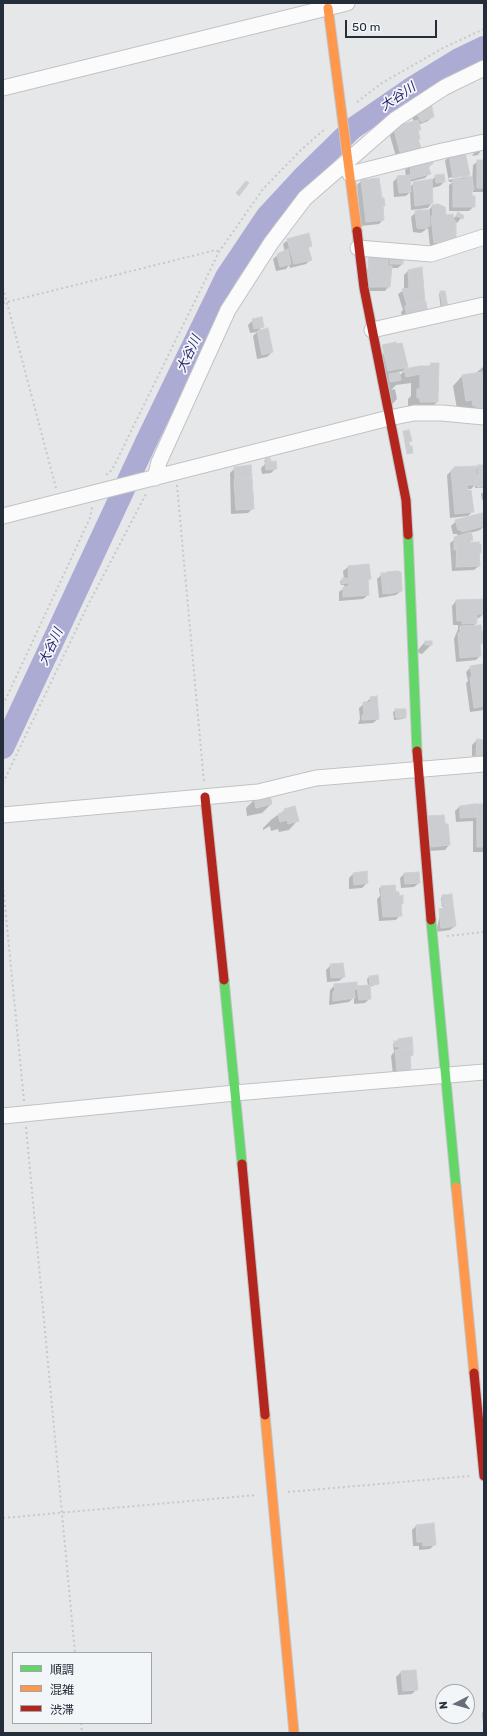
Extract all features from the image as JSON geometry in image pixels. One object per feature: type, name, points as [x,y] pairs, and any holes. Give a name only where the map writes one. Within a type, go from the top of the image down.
[{"type":"street","points":[[3,88],[347,3]]},
{"type":"street","points":[[328,8],[358,248],[372,330],[406,500],[418,769],[432,937],[484,1475]]},
{"type":"street","points":[[151,479],[228,310],[271,243],[305,198],[348,163],[396,119],[445,87],[484,68]]},
{"type":"street","points":[[348,163],[442,151],[484,142]]},
{"type":"street","points":[[358,248],[431,254],[484,237]]},
{"type":"street","points":[[372,330],[484,305]]},
{"type":"street","points":[[3,516],[60,503],[389,418],[414,413],[442,413],[484,417]]},
{"type":"street","points":[[3,815],[258,792],[316,778],[484,764]]},
{"type":"street","points":[[205,797],[236,1093],[294,1733]]},
{"type":"street","points":[[3,1116],[236,1093],[484,1072]]},
{"type":"path","points":[[3,303],[216,250],[219,252]]},
{"type":"path","points":[[3,288],[60,503]]},
{"type":"path","points":[[176,473],[205,797]]},
{"type":"path","points":[[3,783],[87,607],[151,479]]},
{"type":"path","points":[[3,706],[90,518],[98,493]]},
{"type":"path","points":[[3,885],[74,1652]]},
{"type":"path","points":[[432,937],[484,932]]},
{"type":"path","points":[[3,1518],[484,1475]]},
{"type":"building","points":[[431,103],[434,117],[421,122],[416,112]]},
{"type":"building","points":[[418,120],[421,130],[418,130],[420,139],[418,139],[422,151],[401,156],[394,130],[397,130],[396,126]]},
{"type":"building","points":[[465,152],[470,175],[453,178],[449,155]]},
{"type":"building","points":[[432,158],[433,164],[428,166],[431,174],[411,179],[410,164]]},
{"type":"building","points":[[477,160],[484,160],[484,171],[477,171]]},
{"type":"building","points":[[484,171],[484,188],[477,188],[477,172]]},
{"type":"building","points":[[444,174],[445,182],[436,183],[435,175]]},
{"type":"building","points":[[410,175],[411,192],[399,193],[397,176]]},
{"type":"building","points":[[465,176],[472,177],[474,190],[472,190],[472,196],[475,196],[475,207],[453,207],[453,179],[465,179]]},
{"type":"building","points":[[379,178],[382,198],[384,198],[385,206],[383,206],[384,220],[366,222],[361,180]]},
{"type":"building","points":[[432,179],[433,203],[415,206],[413,182]]},
{"type":"building","points":[[246,181],[249,183],[239,196],[236,193]]},
{"type":"building","points":[[438,204],[445,207],[446,215],[453,214],[454,221],[456,221],[456,240],[434,243],[431,216],[433,216],[432,205]]},
{"type":"building","points":[[429,210],[430,226],[426,227],[427,229],[417,228],[415,211]]},
{"type":"building","points":[[458,212],[464,216],[463,219],[456,216]]},
{"type":"building","points":[[309,233],[312,246],[308,247],[312,260],[294,264],[287,239]]},
{"type":"building","points":[[288,249],[291,264],[280,267],[277,254]]},
{"type":"building","points":[[372,254],[388,254],[388,266],[392,266],[390,287],[369,287],[368,257],[372,257]]},
{"type":"building","points":[[390,255],[403,256],[403,264],[390,264]]},
{"type":"building","points":[[422,267],[425,302],[407,305],[402,289],[409,288],[408,270]]},
{"type":"building","points":[[440,291],[445,291],[448,308],[443,309]]},
{"type":"building","points":[[426,302],[428,314],[407,318],[405,306]]},
{"type":"building","points":[[262,317],[264,327],[254,329],[252,319]]},
{"type":"building","points":[[268,328],[273,352],[262,355],[257,331]]},
{"type":"building","points":[[396,342],[396,344],[402,343],[408,367],[388,371],[382,345]]},
{"type":"building","points":[[431,363],[439,363],[438,402],[420,402],[420,398],[417,398],[417,389],[420,389],[420,374],[406,377],[404,369],[420,366],[431,366]]},
{"type":"building","points":[[399,372],[401,380],[390,382],[389,374]]},
{"type":"building","points":[[482,372],[484,398],[466,401],[462,375]]},
{"type":"building","points":[[484,399],[484,408],[476,409],[476,405],[473,406],[472,401]]},
{"type":"building","points":[[409,430],[412,441],[409,442],[410,446],[412,446],[413,453],[407,454],[403,431]]},
{"type":"building","points":[[265,458],[270,458],[271,461],[266,461]]},
{"type":"building","points":[[276,461],[277,469],[266,470],[265,462]]},
{"type":"building","points":[[251,465],[252,477],[235,478],[234,467]]},
{"type":"building","points":[[478,465],[484,465],[484,476],[478,476]]},
{"type":"building","points":[[476,466],[476,485],[467,485],[468,491],[471,490],[474,512],[455,514],[451,470],[454,469],[454,467]]},
{"type":"building","points":[[476,476],[484,476],[484,487],[477,487]]},
{"type":"building","points":[[252,478],[254,509],[236,510],[234,479]]},
{"type":"building","points":[[482,513],[484,526],[462,532],[461,530],[458,530],[455,520]]},
{"type":"building","points":[[471,532],[473,540],[457,543],[457,550],[454,550],[454,537]]},
{"type":"building","points":[[479,542],[479,544],[481,544],[481,553],[479,553],[480,566],[456,567],[457,543]]},
{"type":"building","points":[[369,564],[371,579],[368,579],[369,595],[343,597],[343,587],[349,586],[348,566]]},
{"type":"building","points":[[386,572],[401,572],[402,591],[388,594]]},
{"type":"building","points":[[381,573],[386,573],[388,593],[383,594]]},
{"type":"building","points":[[342,578],[347,578],[348,583],[342,584]]},
{"type":"building","points":[[484,599],[484,614],[477,614],[477,623],[462,624],[462,621],[457,621],[456,600]]},
{"type":"building","points":[[481,625],[484,643],[480,643],[481,656],[460,658],[458,633],[460,633],[460,626]]},
{"type":"building","points":[[425,641],[432,641],[432,645],[425,645]]},
{"type":"building","points":[[484,664],[484,706],[474,708],[470,666]]},
{"type":"building","points":[[377,696],[379,719],[362,720],[362,715],[364,715],[363,702],[371,702],[370,697]]},
{"type":"building","points":[[395,709],[406,709],[406,718],[396,718]]},
{"type":"building","points":[[477,739],[484,740],[484,757],[476,757]]},
{"type":"building","points":[[270,795],[272,804],[256,808],[254,798]]},
{"type":"building","points":[[475,804],[484,804],[484,817],[477,817]]},
{"type":"building","points":[[475,804],[477,817],[460,818],[460,806]]},
{"type":"building","points":[[295,806],[299,821],[288,824],[287,820],[280,822],[278,814],[285,812],[284,809]]},
{"type":"building","points":[[444,815],[445,824],[448,824],[450,845],[431,847],[428,816]]},
{"type":"building","points":[[477,817],[484,817],[484,847],[477,847]]},
{"type":"building","points":[[367,871],[368,883],[354,885],[353,873]]},
{"type":"building","points":[[419,872],[420,883],[405,884],[404,873]]},
{"type":"building","points":[[395,885],[396,892],[381,893],[381,886]]},
{"type":"building","points":[[399,892],[399,896],[403,895],[403,904],[401,904],[402,916],[383,917],[381,893]]},
{"type":"building","points":[[452,894],[453,904],[443,905],[442,895]]},
{"type":"building","points":[[453,904],[456,926],[441,928],[439,909],[445,908],[445,905]]},
{"type":"building","points":[[343,963],[345,977],[331,978],[330,964]]},
{"type":"building","points":[[378,975],[379,984],[370,985],[369,976]]},
{"type":"building","points":[[357,982],[357,989],[354,989],[355,998],[333,1001],[333,992],[335,991],[334,984]]},
{"type":"building","points":[[370,985],[371,999],[359,1000],[357,986]]},
{"type":"building","points":[[412,1037],[413,1047],[399,1049],[398,1039]]},
{"type":"building","points":[[394,1041],[398,1041],[399,1046],[395,1047]]},
{"type":"building","points":[[413,1048],[413,1055],[410,1056],[411,1069],[397,1071],[395,1050]]},
{"type":"building","points":[[434,1523],[436,1545],[423,1546],[423,1542],[417,1542],[416,1525]]},
{"type":"building","points":[[416,1670],[418,1690],[403,1691],[401,1671]]},
{"type":"waterway","name":"大谷川","points":[[3,748],[147,440],[226,277],[267,216],[305,175],[352,129],[410,89],[459,59],[484,47]]},
{"type":"traffic: fast","points":[[408,535],[417,751]]},
{"type":"traffic: fast","points":[[431,920],[456,1187]]},
{"type":"traffic: fast","points":[[224,980],[242,1164]]},
{"type":"traffic: slow","points":[[328,8],[357,231]]},
{"type":"traffic: slow","points":[[456,1187],[474,1373]]},
{"type":"traffic: slow","points":[[265,1415],[294,1733]]},
{"type":"traffic: jam","points":[[357,231],[364,288],[406,500],[408,535]]},
{"type":"traffic: jam","points":[[417,751],[431,920]]},
{"type":"traffic: jam","points":[[205,797],[224,980]]},
{"type":"traffic: jam","points":[[242,1164],[265,1415]]},
{"type":"traffic: jam","points":[[474,1373],[484,1476]]}]
